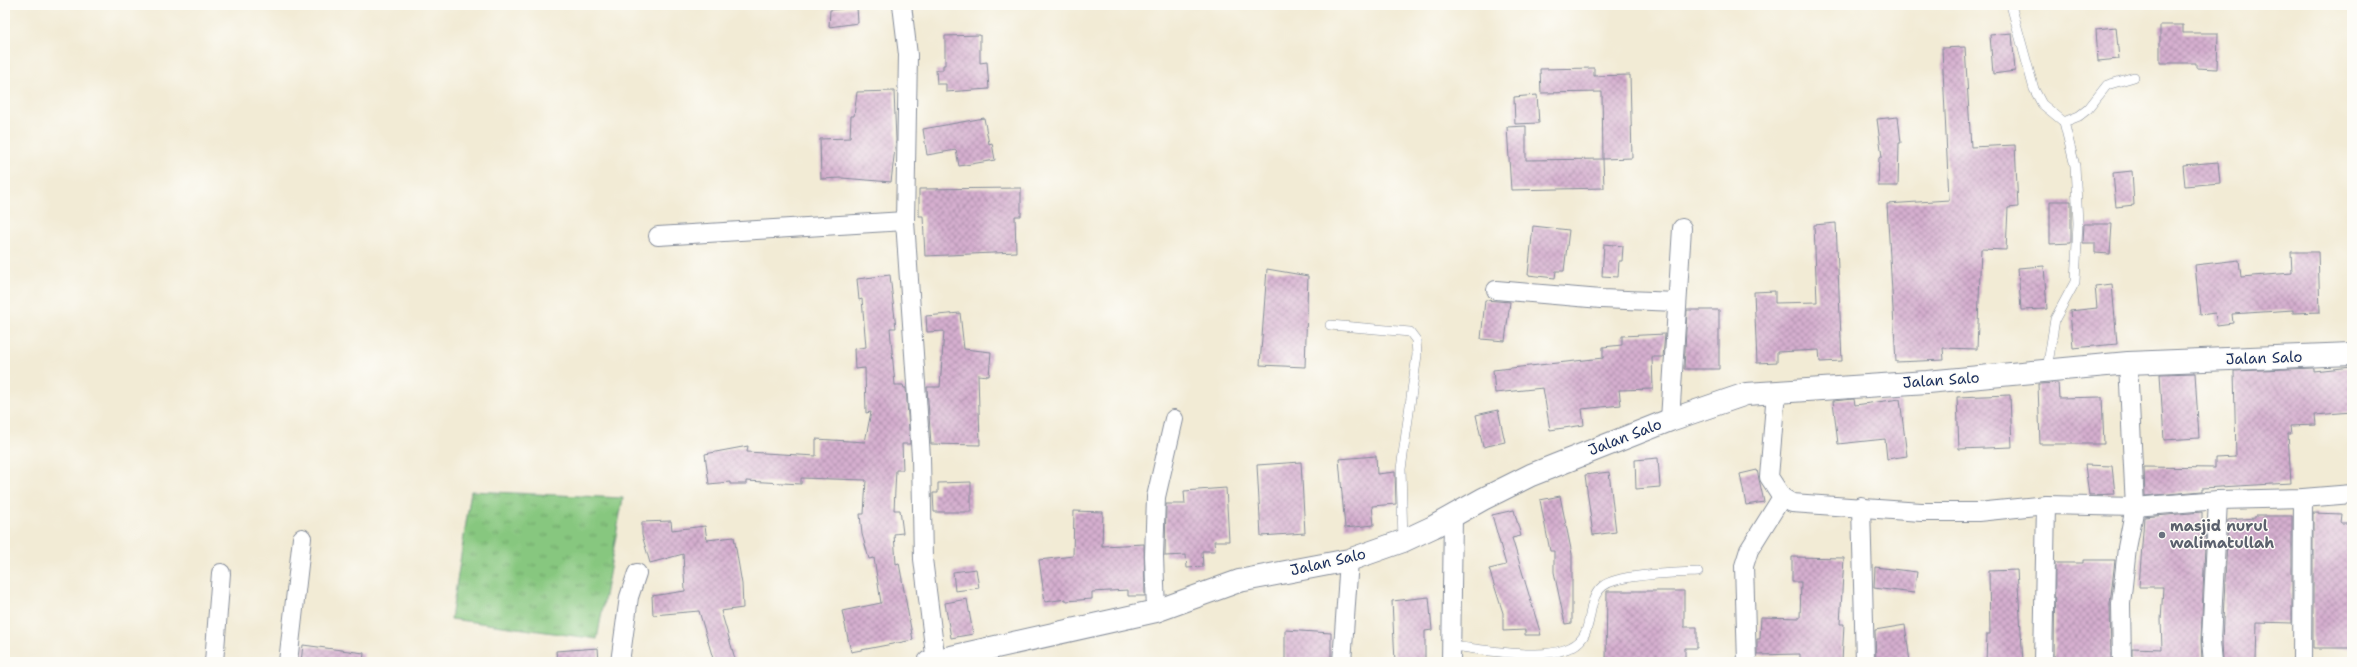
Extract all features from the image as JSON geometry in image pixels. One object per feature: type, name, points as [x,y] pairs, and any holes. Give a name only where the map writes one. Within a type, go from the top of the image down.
[{"type":"street","points":[[902,5],[908,55],[905,221],[921,449],[923,559],[934,661]]},
{"type":"street","points":[[658,236],[905,221]]},
{"type":"street","points":[[1670,420],[1682,228]]},
{"type":"street","points":[[1496,290],[1601,299],[1677,302]]},
{"type":"street","name":"Jalan Salo","points":[[934,661],[1156,611],[1239,581],[1349,560],[1403,541],[1531,475],[1670,420],[1746,394],[1927,382],[2046,372],[2128,363],[2352,354]]},
{"type":"street","points":[[2122,662],[2121,604],[2127,548],[2135,507],[2128,363]]},
{"type":"street","points":[[1776,392],[1769,477],[1782,497],[1792,503],[1861,506],[1921,512],[1978,512],[2046,505],[2135,507],[2218,500],[2303,498],[2352,494]]},
{"type":"street","points":[[1156,611],[1154,556],[1156,498],[1174,419]]},
{"type":"street","points":[[1747,662],[1744,566],[1749,550],[1782,497]]},
{"type":"street","points":[[2302,662],[2303,498]]},
{"type":"street","points":[[2213,662],[2211,641],[2218,500]]},
{"type":"street","points":[[2043,662],[2046,505]]},
{"type":"street","points":[[1861,506],[1865,662]]},
{"type":"street","points":[[1451,654],[1453,516]]},
{"type":"street","points":[[288,662],[302,538]]},
{"type":"street","points":[[1342,662],[1349,560]]},
{"type":"street","points":[[214,662],[222,573]]},
{"type":"street","points":[[620,662],[629,597],[637,573]]},
{"type":"lane","points":[[2011,5],[2034,89],[2042,104],[2064,122],[2075,166],[2078,223],[2075,282],[2055,319],[2046,372]]},
{"type":"lane","points":[[2064,122],[2079,116],[2088,109],[2107,85],[2134,77]]},
{"type":"lane","points":[[1330,325],[1410,332],[1416,340],[1417,355],[1401,470],[1403,541]]},
{"type":"lane","points":[[1451,654],[1532,655],[1549,654],[1568,649],[1583,636],[1591,604],[1601,587],[1610,582],[1652,575],[1698,572]]},
{"type":"green space","points":[[471,491],[623,498],[597,639],[451,619]]},
{"type":"building","points":[[857,7],[858,23],[829,27],[830,10]]},
{"type":"building","points":[[2160,25],[2183,25],[2183,33],[2218,33],[2217,69],[2196,68],[2196,63],[2160,63]]},
{"type":"building","points":[[2116,27],[2119,59],[2098,61],[2096,29]]},
{"type":"building","points":[[2012,33],[2015,71],[1993,74],[1990,35]]},
{"type":"building","points":[[980,35],[980,63],[987,62],[989,89],[946,92],[946,84],[937,84],[936,70],[943,70],[943,65],[945,65],[945,36]]},
{"type":"building","points":[[1965,47],[1971,147],[2015,145],[2018,207],[2008,208],[2006,250],[1981,249],[1977,349],[1943,348],[1944,360],[1896,362],[1887,204],[1949,200],[1942,48]]},
{"type":"building","points":[[1594,68],[1594,76],[1630,75],[1632,158],[1603,159],[1602,92],[1541,93],[1540,69]]},
{"type":"building","points":[[894,91],[896,140],[891,182],[842,178],[821,179],[820,139],[850,138],[851,116],[854,116],[857,92]]},
{"type":"building","points":[[1537,95],[1539,123],[1515,124],[1514,97]]},
{"type":"building","points":[[1898,117],[1901,143],[1899,143],[1898,186],[1878,186],[1879,157],[1882,157],[1877,119]]},
{"type":"building","points":[[984,118],[989,144],[992,143],[995,160],[959,166],[956,150],[927,155],[923,129]]},
{"type":"building","points":[[1526,126],[1526,160],[1603,159],[1604,188],[1511,190],[1507,127]]},
{"type":"building","points":[[2218,162],[2220,183],[2185,186],[2183,165]]},
{"type":"building","points":[[2132,171],[2134,205],[2116,207],[2113,173]]},
{"type":"building","points":[[1021,188],[1021,216],[1015,216],[1016,252],[925,256],[923,216],[919,216],[919,189]]},
{"type":"building","points":[[2050,201],[2071,201],[2071,243],[2050,244]]},
{"type":"building","points":[[1836,223],[1842,361],[1820,362],[1819,350],[1777,352],[1777,362],[1757,363],[1754,292],[1775,291],[1775,303],[1817,302],[1814,225]]},
{"type":"building","points":[[2084,224],[2112,224],[2110,254],[2095,253],[2095,243],[2083,243]]},
{"type":"building","points":[[1533,226],[1569,230],[1564,271],[1556,271],[1555,278],[1528,275]]},
{"type":"building","points":[[1604,244],[1623,246],[1622,261],[1619,261],[1618,277],[1602,276]]},
{"type":"building","points":[[2291,252],[2318,252],[2320,312],[2293,313],[2293,310],[2232,314],[2233,323],[2217,325],[2215,313],[2200,315],[2195,265],[2239,260],[2241,277],[2292,273]]},
{"type":"building","points":[[2044,266],[2047,309],[2021,310],[2018,268]]},
{"type":"building","points":[[1267,269],[1308,276],[1305,367],[1260,365]]},
{"type":"building","points":[[890,275],[896,328],[890,328],[895,385],[903,385],[904,388],[906,388],[910,444],[902,444],[903,470],[896,470],[894,510],[900,510],[903,533],[894,534],[896,564],[899,563],[913,640],[851,652],[842,611],[881,603],[874,558],[869,559],[862,534],[860,514],[864,514],[866,480],[801,478],[801,484],[746,481],[746,484],[730,484],[730,482],[709,484],[705,454],[748,446],[747,452],[816,456],[816,439],[865,442],[871,412],[866,413],[865,368],[855,369],[854,349],[866,347],[862,299],[859,300],[857,279]]},
{"type":"building","points":[[2112,284],[2117,344],[2073,348],[2070,311],[2097,308],[2095,286]]},
{"type":"building","points":[[1485,300],[1510,302],[1505,341],[1481,339]]},
{"type":"building","points":[[1687,310],[1719,310],[1719,369],[1684,369]]},
{"type":"building","points":[[960,313],[964,349],[991,352],[989,376],[978,375],[980,445],[931,444],[927,387],[940,387],[944,331],[927,332],[926,316]]},
{"type":"building","points":[[1665,334],[1663,357],[1652,357],[1653,389],[1619,390],[1621,405],[1582,409],[1584,425],[1550,430],[1543,388],[1495,393],[1493,370],[1603,358],[1603,347],[1622,345],[1622,336]]},
{"type":"building","points":[[2352,367],[2352,412],[2315,415],[2316,425],[2290,426],[2291,434],[2288,434],[2291,483],[2202,488],[2202,491],[2145,496],[2144,467],[2215,468],[2215,458],[2236,457],[2234,371],[2314,368],[2314,371]]},
{"type":"building","points":[[2195,373],[2199,438],[2164,440],[2160,374]]},
{"type":"building","points":[[2058,383],[2059,398],[2102,397],[2104,444],[2040,444],[2038,384]]},
{"type":"building","points":[[2010,395],[2012,447],[1959,449],[1957,397]]},
{"type":"building","points":[[1854,399],[1855,405],[1900,399],[1907,456],[1887,459],[1885,439],[1838,444],[1833,401]]},
{"type":"building","points":[[1498,410],[1505,442],[1483,447],[1476,415]]},
{"type":"building","points":[[1376,456],[1377,474],[1395,472],[1396,504],[1372,506],[1374,525],[1345,528],[1339,459]]},
{"type":"building","points":[[1658,458],[1660,487],[1636,489],[1635,460]]},
{"type":"building","points":[[1301,462],[1305,533],[1261,536],[1257,465]]},
{"type":"building","points":[[2085,465],[2112,466],[2115,494],[2089,495]]},
{"type":"building","points":[[1757,470],[1764,502],[1746,505],[1740,474]]},
{"type":"building","points":[[1609,472],[1616,532],[1593,535],[1585,475]]},
{"type":"building","points":[[971,482],[971,512],[934,512],[933,493],[938,493],[938,483]]},
{"type":"building","points":[[1226,488],[1229,541],[1214,541],[1215,551],[1202,551],[1203,567],[1187,568],[1186,555],[1165,556],[1166,504],[1185,504],[1184,491]]},
{"type":"building","points":[[1560,496],[1572,554],[1572,623],[1565,624],[1554,572],[1554,551],[1550,551],[1540,500]]},
{"type":"building","points":[[1514,510],[1521,536],[1512,538],[1541,635],[1525,635],[1525,630],[1503,631],[1503,613],[1489,569],[1506,565],[1492,515]]},
{"type":"building","points":[[1074,511],[1103,512],[1102,546],[1144,544],[1145,596],[1128,596],[1128,590],[1092,592],[1092,599],[1066,601],[1066,599],[1045,602],[1039,560],[1073,556]]},
{"type":"building","points":[[2202,512],[2202,521],[2206,521],[2201,640],[2202,662],[2132,662],[2132,648],[2162,649],[2161,620],[2163,587],[2139,587],[2144,517]]},
{"type":"building","points":[[2313,513],[2342,514],[2341,523],[2352,523],[2352,648],[2313,648]]},
{"type":"building","points":[[2255,516],[2292,516],[2292,623],[2257,622],[2256,662],[2223,662],[2222,641],[2228,520],[2255,518]]},
{"type":"building","points":[[671,521],[672,530],[705,526],[707,540],[734,537],[742,584],[743,608],[721,611],[736,662],[714,662],[699,611],[653,615],[652,596],[685,591],[683,554],[650,563],[642,535],[642,522]]},
{"type":"building","points":[[1792,557],[1844,558],[1840,624],[1844,624],[1842,662],[1800,662],[1800,654],[1757,655],[1757,639],[1760,639],[1761,617],[1800,618],[1801,582],[1792,582]]},
{"type":"building","points":[[2083,560],[2115,560],[2110,604],[2111,659],[2054,662],[2055,563],[2083,563]]},
{"type":"building","points":[[1875,567],[1917,572],[1914,593],[1874,588]]},
{"type":"building","points":[[976,569],[979,588],[955,591],[953,572]]},
{"type":"building","points":[[2017,570],[2023,662],[1986,662],[1987,634],[1990,634],[1989,571]]},
{"type":"building","points":[[1607,591],[1684,591],[1684,627],[1697,627],[1697,648],[1685,648],[1685,662],[1606,662]]},
{"type":"building","points":[[1429,597],[1432,630],[1425,631],[1425,662],[1395,662],[1392,601]]},
{"type":"building","points":[[967,599],[973,634],[951,638],[945,603]]},
{"type":"building","points":[[1905,625],[1910,662],[1876,662],[1875,630]]},
{"type":"building","points":[[1285,630],[1331,633],[1331,662],[1285,662]]},
{"type":"building","points":[[303,645],[364,653],[363,662],[301,662]]},
{"type":"building","points":[[598,648],[599,662],[557,662],[556,651]]},
{"type":"place","name":"masjid nurul walimatullah","points":[[2162,535]]}]
